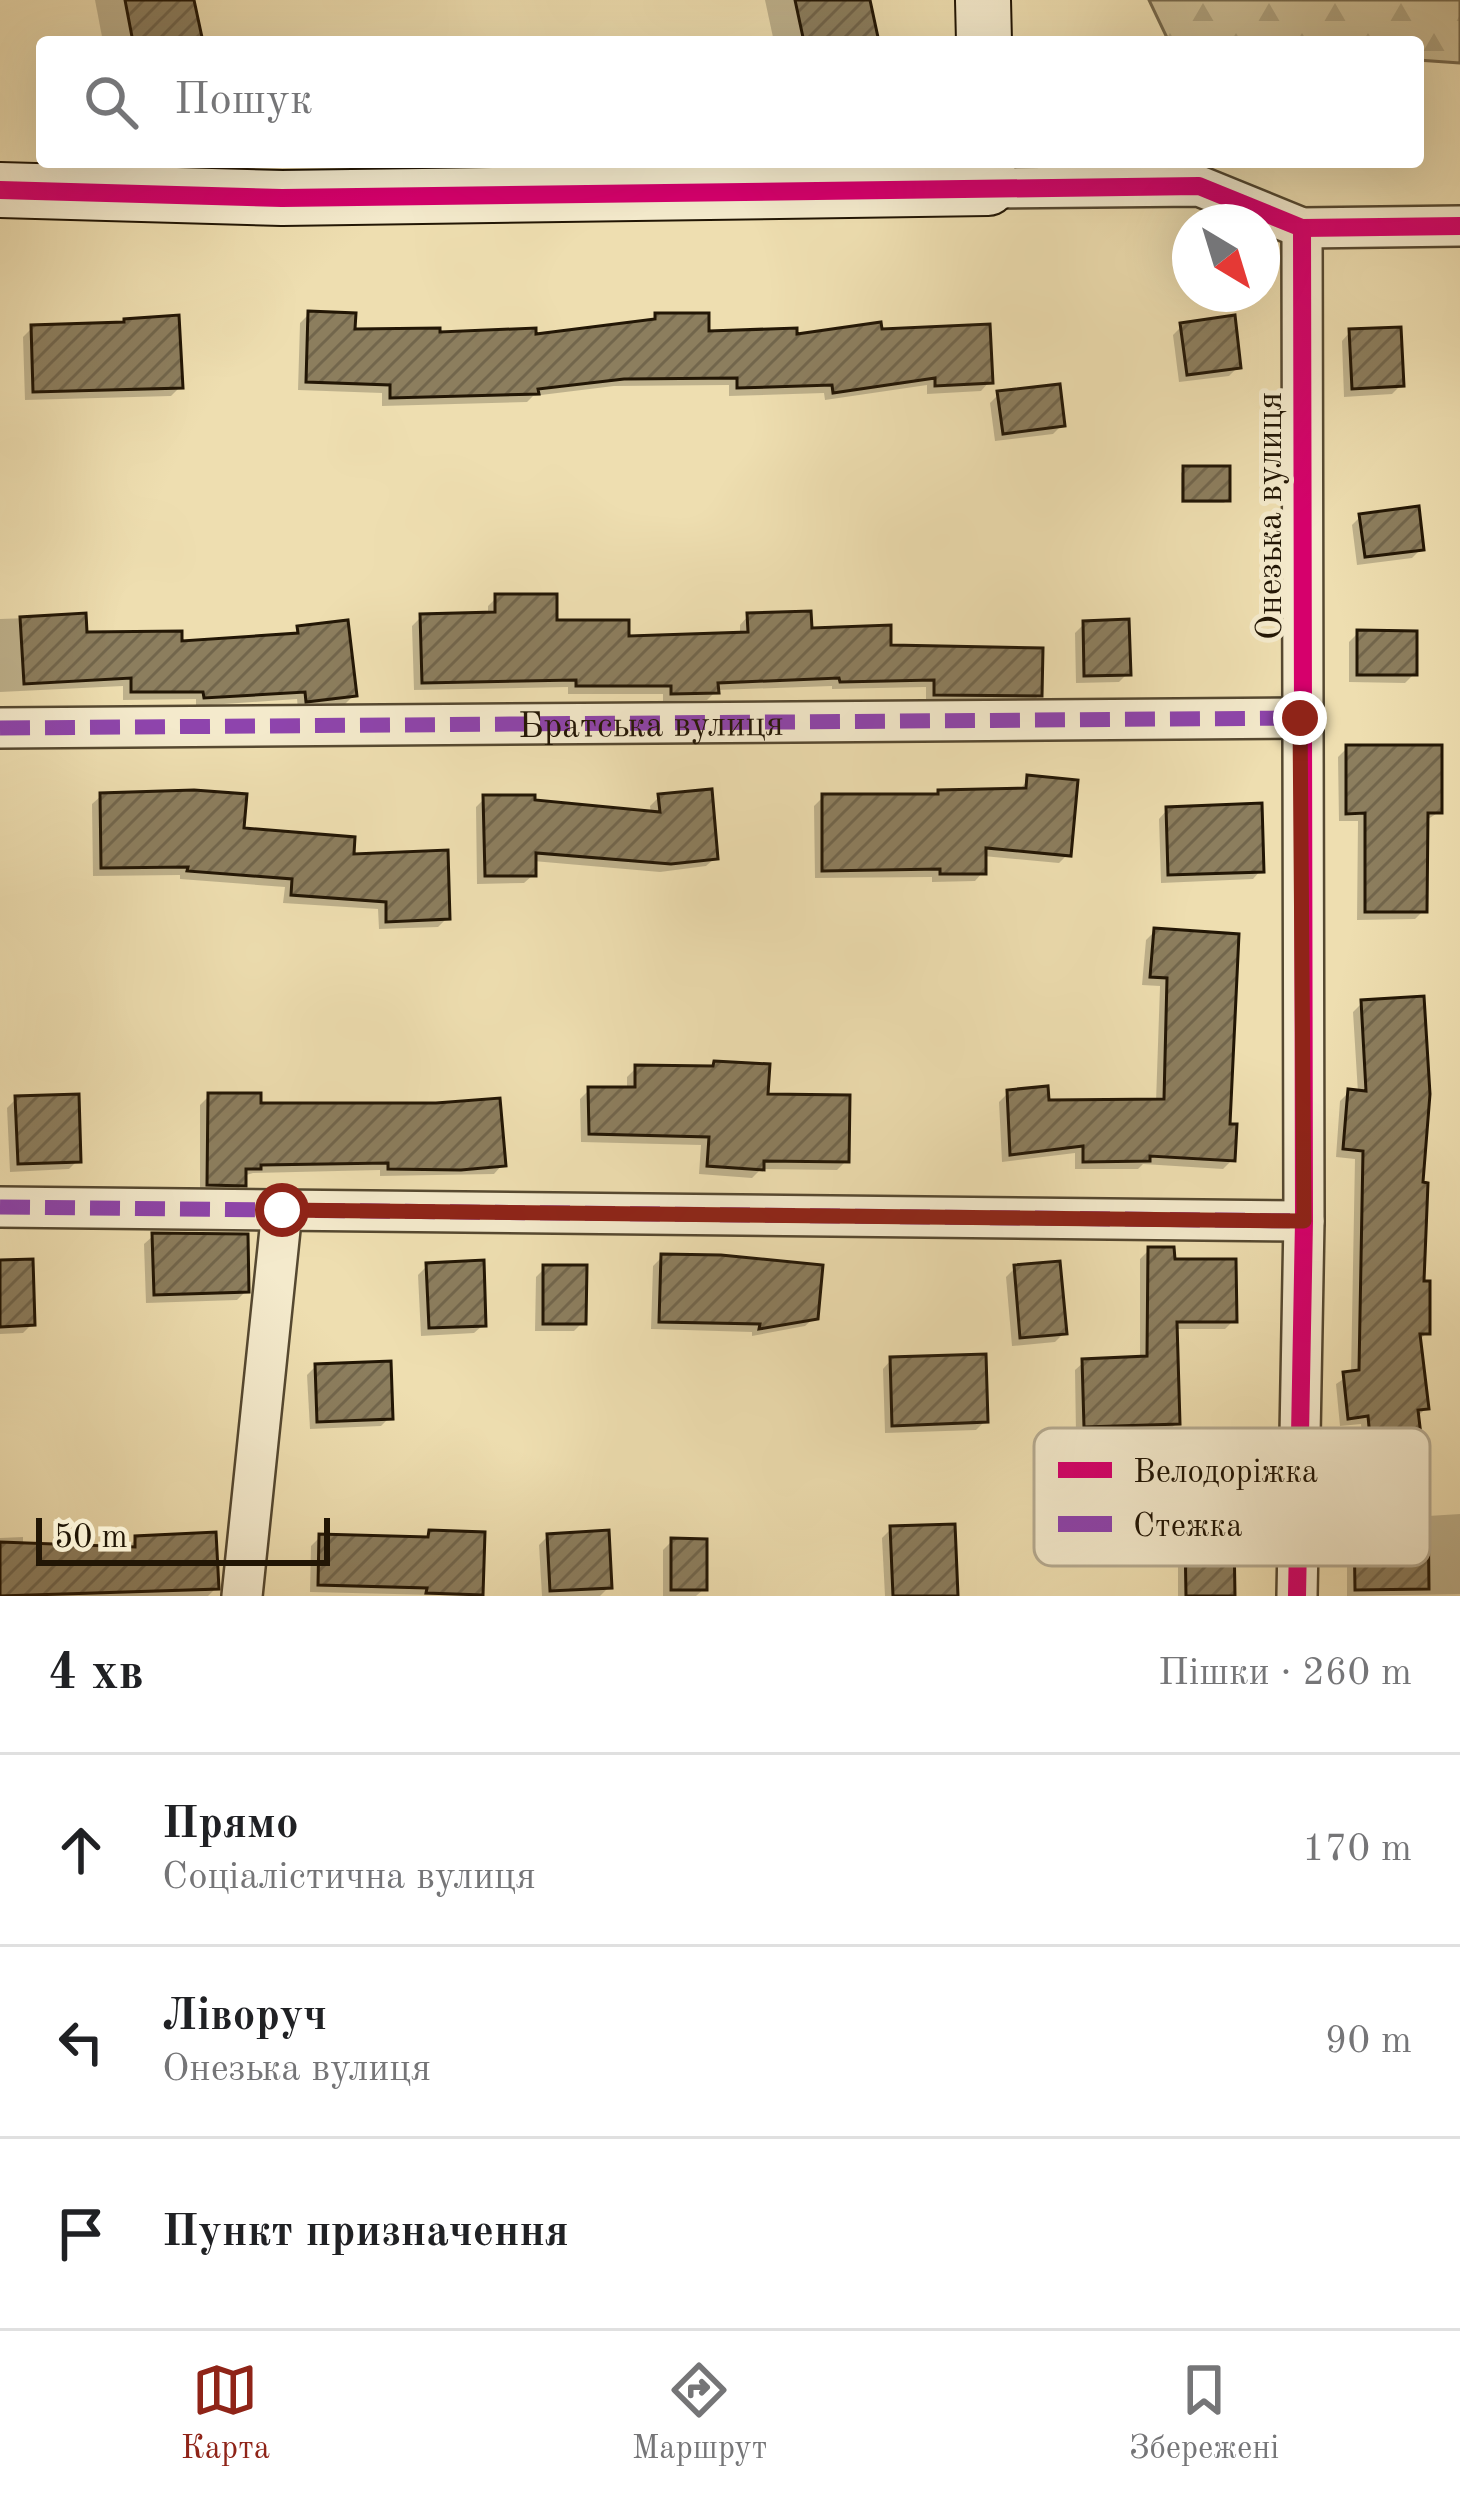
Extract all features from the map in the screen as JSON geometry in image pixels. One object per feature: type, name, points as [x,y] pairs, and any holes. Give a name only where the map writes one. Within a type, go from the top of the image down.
[{"type":"street","points":[[983,0],[984,36]]},
{"type":"street","points":[[0,190],[282,198],[987,175],[1199,185],[1302,228],[1460,226]]},
{"type":"street","name":"Онезька вулиця","points":[[1301,1428],[1302,228]]},
{"type":"street","name":"Братська вулиця","points":[[0,728],[1300,718]]},
{"type":"street","points":[[0,1208],[1304,1221]]},
{"type":"street","points":[[242,1596],[282,1210]]},
{"type":"street","name":"Онезька вулиця","points":[[1298,1566],[1298,1596]]},
{"type":"green space","points":[[1149,0],[1460,0],[1460,63],[1424,60],[1424,36],[1166,36]]},
{"type":"building","points":[[125,0],[194,0],[202,36],[132,36]]},
{"type":"building","points":[[795,0],[870,0],[878,36],[803,36]]},
{"type":"building","points":[[308,311],[356,313],[355,329],[536,328],[536,334],[655,319],[655,313],[709,313],[709,331],[797,328],[797,334],[881,322],[882,329],[990,324],[993,383],[935,386],[935,378],[833,393],[832,385],[737,388],[737,378],[624,379],[538,389],[539,394],[390,398],[390,385],[306,382]]},
{"type":"building","points":[[179,315],[183,388],[33,392],[31,325]]},
{"type":"building","points":[[1235,315],[1241,368],[1187,375],[1180,323]]},
{"type":"building","points":[[1401,327],[1404,386],[1352,389],[1349,329]]},
{"type":"building","points":[[1060,384],[1065,426],[1003,434],[997,391]]},
{"type":"building","points":[[1183,466],[1230,466],[1230,501],[1183,501]]},
{"type":"building","points":[[1419,506],[1424,550],[1365,557],[1359,514]]},
{"type":"building","points":[[495,594],[557,594],[557,620],[629,620],[629,636],[748,632],[747,613],[811,611],[812,628],[891,625],[891,645],[1043,648],[1042,696],[934,695],[934,680],[840,682],[839,678],[718,683],[719,693],[671,694],[671,686],[576,686],[576,680],[422,683],[420,614],[495,612]]},
{"type":"building","points":[[86,613],[87,632],[182,631],[182,641],[298,633],[297,626],[348,620],[357,696],[306,702],[305,692],[204,698],[203,692],[131,692],[131,678],[24,684],[20,617]]},
{"type":"building","points":[[1129,619],[1131,675],[1084,676],[1083,621]]},
{"type":"building","points":[[1357,630],[1417,631],[1417,675],[1357,675]]},
{"type":"building","points":[[1346,745],[1442,745],[1442,813],[1428,813],[1427,912],[1365,912],[1365,813],[1346,814]]},
{"type":"building","points":[[1027,775],[1078,780],[1071,856],[986,848],[986,874],[940,874],[940,869],[822,871],[822,794],[1026,788]]},
{"type":"building","points":[[712,789],[718,859],[671,864],[536,853],[536,876],[485,876],[483,795],[535,795],[535,800],[660,812],[658,794]]},
{"type":"building","points":[[194,790],[247,794],[244,828],[355,837],[354,854],[448,850],[450,919],[386,922],[386,902],[291,895],[292,879],[187,871],[188,867],[101,868],[100,793]]},
{"type":"building","points":[[1262,803],[1264,872],[1168,875],[1166,807]]},
{"type":"building","points":[[1154,928],[1239,934],[1230,1124],[1237,1124],[1235,1161],[1150,1156],[1150,1161],[1083,1162],[1083,1146],[1010,1155],[1007,1090],[1048,1086],[1049,1100],[1164,1099],[1167,978],[1150,977]]},
{"type":"building","points":[[1424,996],[1430,1094],[1423,1182],[1428,1183],[1424,1281],[1430,1281],[1430,1334],[1420,1334],[1429,1409],[1418,1410],[1420,1428],[1369,1428],[1368,1416],[1348,1419],[1343,1372],[1359,1370],[1363,1151],[1343,1149],[1348,1089],[1366,1091],[1361,1000]]},
{"type":"building","points":[[714,1061],[770,1064],[768,1094],[850,1095],[849,1162],[764,1161],[764,1170],[707,1166],[709,1137],[589,1134],[588,1087],[635,1087],[635,1065],[713,1066]]},
{"type":"building","points":[[208,1093],[261,1093],[261,1103],[436,1103],[500,1098],[506,1166],[461,1170],[388,1169],[388,1163],[261,1165],[261,1169],[246,1169],[246,1186],[207,1185]]},
{"type":"building","points":[[79,1094],[81,1162],[18,1164],[15,1096]]},
{"type":"building","points":[[152,1233],[248,1234],[249,1292],[154,1295]]},
{"type":"building","points":[[1148,1247],[1174,1247],[1175,1259],[1236,1259],[1237,1322],[1177,1322],[1180,1424],[1084,1427],[1082,1359],[1147,1356]]},
{"type":"building","points":[[661,1254],[823,1265],[818,1319],[759,1329],[760,1324],[659,1322]]},
{"type":"building","points":[[33,1259],[35,1325],[0,1327],[0,1260]]},
{"type":"building","points":[[484,1260],[486,1326],[429,1328],[426,1263]]},
{"type":"building","points":[[1060,1261],[1067,1334],[1020,1338],[1014,1265]]},
{"type":"building","points":[[543,1265],[587,1265],[586,1324],[543,1324]]},
{"type":"building","points":[[986,1354],[988,1422],[892,1426],[890,1357]]},
{"type":"building","points":[[391,1361],[393,1419],[317,1422],[315,1364]]},
{"type":"building","points":[[955,1524],[958,1596],[893,1596],[890,1526]]},
{"type":"building","points":[[429,1530],[485,1532],[483,1595],[318,1585],[319,1534],[428,1537]]},
{"type":"building","points":[[609,1530],[612,1588],[550,1591],[547,1534]]},
{"type":"building","points":[[216,1532],[219,1589],[0,1596],[0,1542],[135,1547],[135,1536]]},
{"type":"building","points":[[671,1538],[707,1539],[707,1590],[671,1590]]},
{"type":"building","points":[[1186,1566],[1235,1566],[1235,1596],[1186,1596]]},
{"type":"building","points":[[1355,1566],[1429,1566],[1429,1589],[1355,1590]]},
{"type":"marked path","points":[[0,728],[1301,718]]},
{"type":"marked path","points":[[0,1207],[1304,1221]]},
{"type":"cycle path","points":[[0,190],[282,198],[1199,186],[1302,228],[1460,226]]},
{"type":"cycle path","points":[[1300,1428],[1302,228]]},
{"type":"cycle path","points":[[1297,1596],[1298,1566]]},
{"type":"route","points":[[282,1210],[1304,1221],[1300,718]]}]
